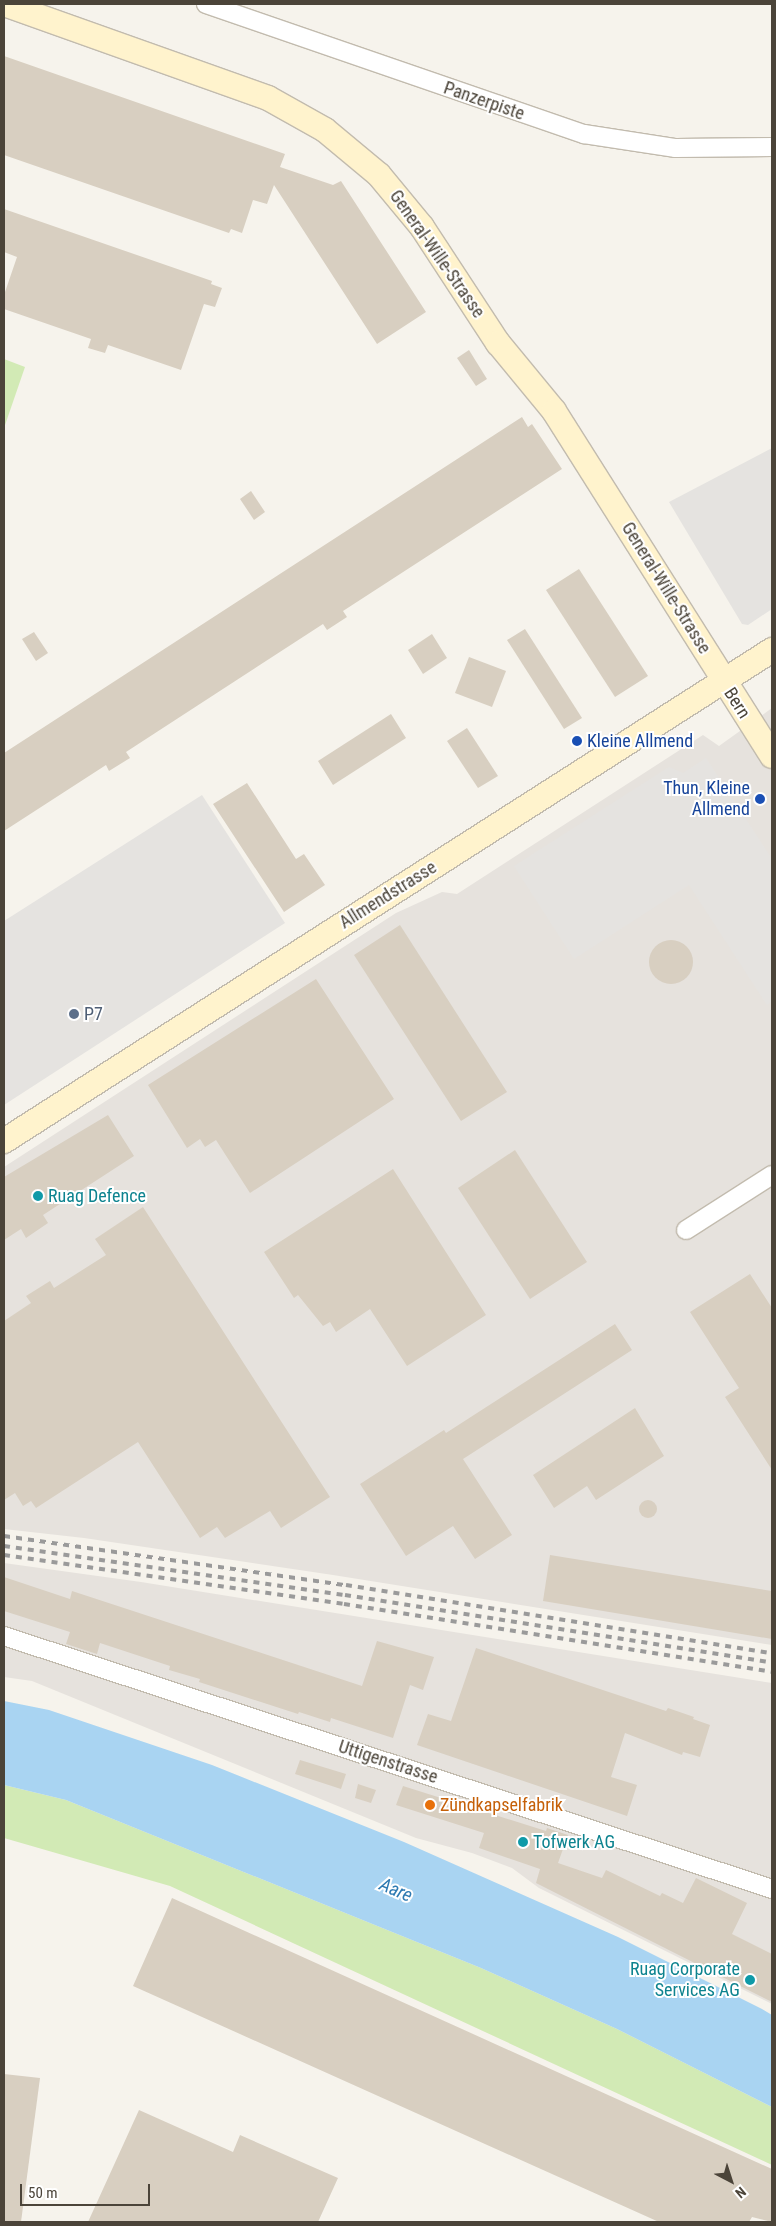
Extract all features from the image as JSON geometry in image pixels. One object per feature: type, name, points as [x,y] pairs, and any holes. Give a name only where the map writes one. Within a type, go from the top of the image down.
[{"type":"main road","name":"General-Wille-Strasse","points":[[4,4],[260,95],[307,119],[367,163],[422,227],[498,343],[554,411],[724,681]]},
{"type":"main road","name":"Allmendstrasse","points":[[4,1141],[772,650]]},
{"type":"main road","name":"Bern","points":[[724,681],[772,756]]},
{"type":"street","name":"Panzerpiste","points":[[206,4],[584,134],[676,148],[772,147]]},
{"type":"street","points":[[686,1230],[772,1175]]},
{"type":"street","name":"Uttigenstrasse","points":[[4,1636],[772,1889]]},
{"type":"shaded area","points":[[772,448],[772,609],[748,625],[742,624],[669,502]]},
{"type":"shaded area","points":[[772,708],[772,1645],[333,1575],[84,1538],[4,1529],[4,1167],[396,913],[442,892],[457,894],[703,735],[719,746]]},
{"type":"shaded area","points":[[706,758],[772,859],[772,1001],[767,1005],[689,885],[574,959],[514,866],[669,767],[683,773]]},
{"type":"shaded area","name":"P7","points":[[202,795],[285,923],[4,1105],[4,921]]},
{"type":"shaded area","points":[[4,1563],[141,1582],[772,1683],[772,2004],[539,1888],[512,1868],[472,1853],[416,1838],[32,1681],[4,1677]]},
{"type":"green space","points":[[4,359],[25,367],[4,428]]},
{"type":"green space","points":[[4,1785],[66,1800],[481,1968],[617,2029],[772,2107],[772,2165],[170,1886],[4,1838]]},
{"type":"water","name":"Aare","points":[[4,1701],[49,1710],[212,1765],[404,1842],[618,1937],[762,2009],[772,2015],[772,2107],[617,2029],[481,1968],[66,1800],[4,1785]]},
{"type":"building","points":[[4,56],[285,154],[280,167],[333,185],[341,181],[426,312],[377,344],[274,185],[267,204],[253,200],[242,233],[231,229],[229,233],[4,155]]},
{"type":"building","points":[[4,209],[212,281],[211,284],[222,288],[215,307],[204,304],[181,370],[108,345],[105,353],[88,348],[91,339],[4,309],[4,295],[17,257],[4,252]]},
{"type":"building","points":[[469,350],[487,379],[476,386],[457,358]]},
{"type":"building","points":[[522,417],[528,427],[532,424],[562,469],[343,611],[347,617],[327,630],[323,624],[126,752],[130,758],[109,771],[106,765],[4,831],[4,753]]},
{"type":"building","points":[[251,491],[265,512],[254,520],[240,499]]},
{"type":"building","points":[[579,569],[648,676],[615,697],[546,590]]},
{"type":"building","points":[[525,629],[582,718],[564,729],[507,640]]},
{"type":"building","points":[[34,632],[48,653],[36,661],[22,639]]},
{"type":"building","points":[[432,634],[447,658],[423,674],[408,650]]},
{"type":"building","points":[[469,657],[506,671],[492,707],[455,693]]},
{"type":"building","points":[[391,714],[406,738],[333,785],[318,761]]},
{"type":"building","points":[[467,728],[498,776],[478,788],[447,741]]},
{"type":"building","points":[[247,783],[296,859],[304,854],[325,885],[284,912],[213,804]]},
{"type":"building","points":[[400,925],[507,1092],[461,1121],[354,955]]},
{"type":"building","points":[[671,940],[683,944],[689,950],[693,962],[689,974],[683,980],[671,984],[659,980],[653,974],[649,962],[653,950],[659,944]]},
{"type":"building","points":[[316,979],[394,1099],[250,1193],[216,1140],[205,1147],[200,1139],[187,1148],[148,1085]]},
{"type":"building","name":"Ruag Defence","points":[[108,1115],[134,1156],[43,1215],[48,1223],[26,1238],[21,1229],[4,1240],[4,1177]]},
{"type":"building","points":[[515,1150],[587,1262],[530,1299],[458,1188]]},
{"type":"building","points":[[393,1169],[486,1315],[407,1366],[370,1309],[336,1332],[330,1322],[323,1326],[298,1295],[294,1298],[264,1252]]},
{"type":"building","points":[[143,1207],[330,1497],[281,1528],[270,1511],[225,1538],[217,1527],[200,1538],[138,1442],[36,1508],[31,1501],[23,1506],[15,1493],[4,1500],[4,1321],[31,1303],[26,1296],[50,1281],[54,1288],[106,1255],[95,1239]]},
{"type":"building","points":[[750,1274],[772,1308],[772,1470],[725,1397],[739,1388],[690,1312]]},
{"type":"building","points":[[615,1324],[632,1350],[463,1459],[512,1535],[475,1559],[453,1526],[406,1556],[360,1484],[444,1430],[446,1433]]},
{"type":"building","points":[[635,1408],[664,1456],[596,1500],[587,1486],[554,1508],[533,1475]]},
{"type":"building","points":[[648,1500],[654,1503],[657,1509],[654,1515],[648,1518],[642,1515],[639,1509],[642,1503]]},
{"type":"building","points":[[550,1555],[772,1591],[772,1639],[543,1601]]},
{"type":"building","points":[[4,1577],[70,1599],[72,1591],[362,1686],[377,1641],[434,1657],[423,1690],[410,1685],[393,1738],[331,1718],[330,1722],[299,1712],[298,1714],[199,1682],[200,1679],[169,1670],[170,1666],[100,1643],[97,1654],[66,1644],[70,1632],[4,1611]]},
{"type":"building","points":[[476,1648],[666,1711],[668,1708],[694,1717],[693,1719],[710,1725],[700,1757],[683,1752],[682,1755],[625,1733],[611,1777],[637,1785],[627,1816],[417,1745],[428,1714],[451,1721]]},
{"type":"building","points":[[300,1760],[346,1774],[341,1789],[295,1774]]},
{"type":"building","points":[[358,1784],[376,1790],[371,1803],[355,1798]]},
{"type":"building","points":[[403,1786],[546,1831],[547,1828],[568,1835],[558,1863],[602,1878],[606,1870],[660,1896],[662,1893],[683,1903],[696,1878],[747,1903],[732,1934],[772,1954],[772,2002],[536,1883],[540,1869],[479,1848],[484,1833],[396,1805]]},
{"type":"building","points":[[172,1898],[772,2169],[772,2222],[752,2217],[749,2222],[659,2222],[133,1986]]},
{"type":"building","points":[[4,2074],[40,2078],[21,2222],[4,2222]]},
{"type":"building","points":[[139,2110],[233,2152],[240,2135],[338,2178],[318,2222],[88,2222]]},
{"type":"railway","points":[[4,1536],[346,1585],[772,1653]]},
{"type":"railway","points":[[4,1546],[345,1595],[772,1663]]},
{"type":"railway","points":[[4,1555],[344,1604],[772,1672]]},
{"type":"place","name":"Kleine Allmend","points":[[577,741]]},
{"type":"place","name":"Thun, Kleine Allmend","points":[[760,799]]},
{"type":"place","name":"P7","points":[[74,1014]]},
{"type":"place","name":"Ruag Defence","points":[[38,1196]]},
{"type":"place","name":"Zündkapselfabrik","points":[[430,1805]]},
{"type":"place","name":"Tofwerk AG","points":[[523,1842]]},
{"type":"place","name":"Ruag Corporate Services AG","points":[[750,1980]]}]
